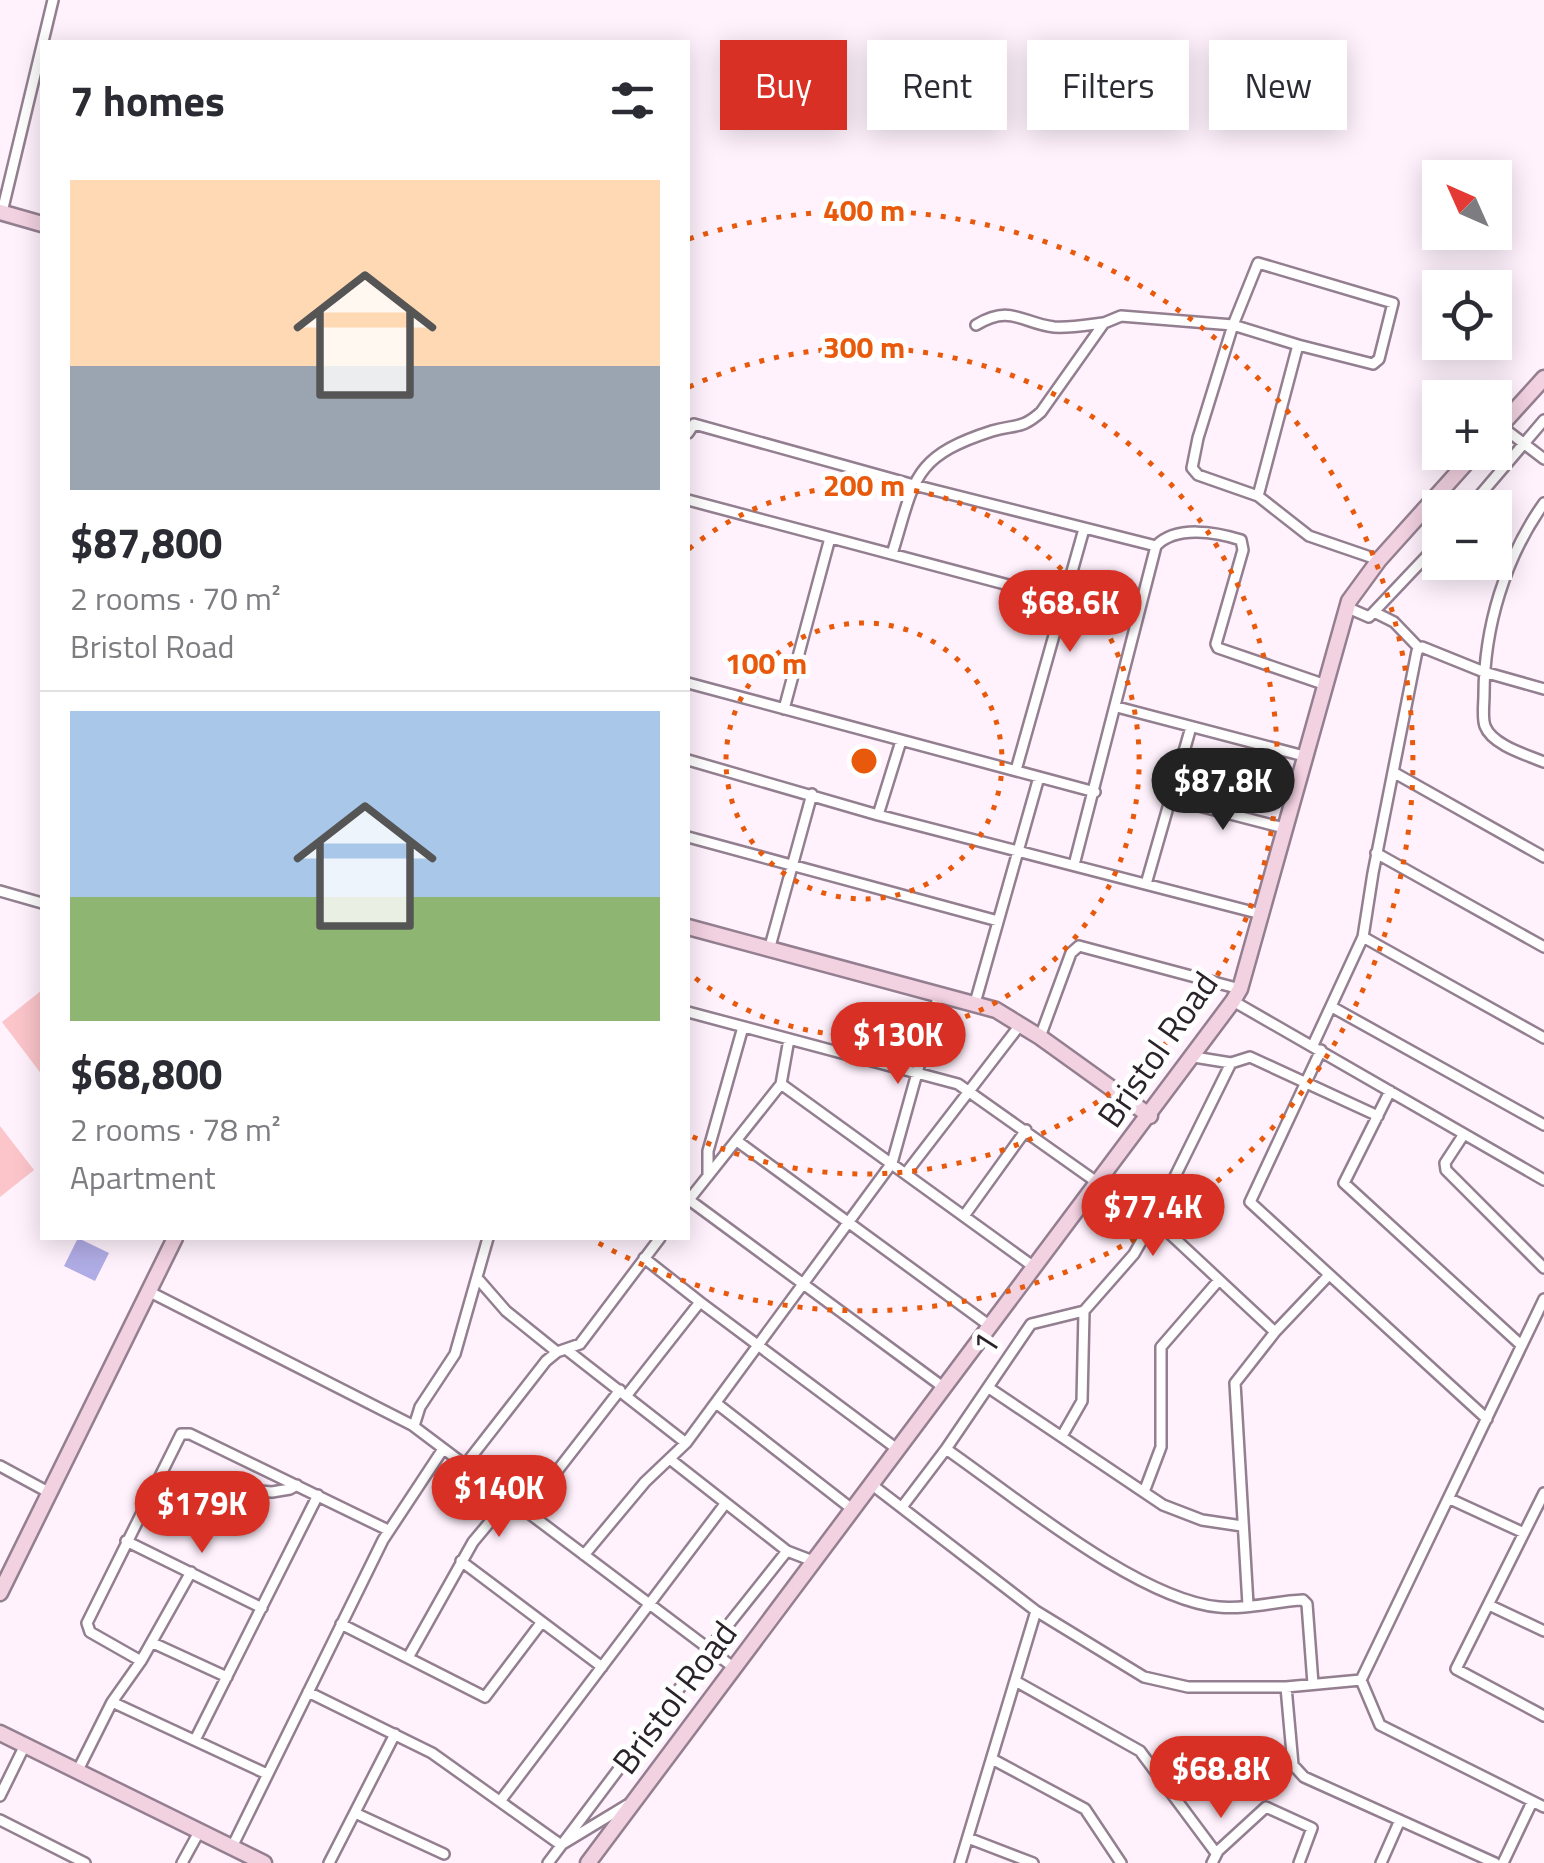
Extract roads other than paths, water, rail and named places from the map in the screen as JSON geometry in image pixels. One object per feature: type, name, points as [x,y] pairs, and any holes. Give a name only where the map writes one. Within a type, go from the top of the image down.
[{"type":"street","points":[[43,40],[53,0]]},
{"type":"street","points":[[40,53],[1,212],[40,223]]},
{"type":"street","points":[[976,325],[1000,314],[1030,318],[1052,327],[1142,315],[1233,325],[1373,364],[1379,360],[1392,301],[1261,262],[1256,265],[1233,325],[1192,468],[1198,476],[1258,496],[1310,536],[1378,560]]},
{"type":"street","points":[[892,554],[914,486],[925,466],[956,442],[1029,423],[1104,323]]},
{"type":"street","points":[[1258,496],[1298,345]]},
{"type":"street","points":[[1512,413],[1544,378]]},
{"type":"street","points":[[1484,490],[1544,420]]},
{"type":"street","points":[[690,429],[694,424],[914,486],[1156,546]]},
{"type":"street","points":[[1512,436],[1542,453]]},
{"type":"street","name":"Bristol Road","points":[[588,1863],[1150,1116],[1236,995],[1346,607],[1378,560],[1460,470]]},
{"type":"street","points":[[690,501],[1065,600]]},
{"type":"street","points":[[1544,503],[1507,571],[1484,672],[1484,725],[1490,734],[1544,762]]},
{"type":"street","points":[[1016,770],[1084,529]]},
{"type":"street","points":[[1074,865],[1156,546],[1162,539],[1178,532],[1241,540],[1243,550],[1218,648],[1323,684]]},
{"type":"street","points":[[784,709],[830,538]]},
{"type":"street","points":[[1346,607],[1364,617],[1374,612],[1422,561]]},
{"type":"street","points":[[1374,612],[1394,622],[1419,648],[1544,690]]},
{"type":"street","points":[[1419,648],[1376,853],[1363,937],[1332,1006],[1306,1084],[1250,1200],[1487,1419]]},
{"type":"street","points":[[690,684],[1095,792]]},
{"type":"street","points":[[1117,707],[1304,756]]},
{"type":"street","points":[[1146,884],[1191,728]]},
{"type":"street","points":[[878,815],[900,741]]},
{"type":"street","points":[[690,761],[878,815],[1261,914]]},
{"type":"street","points":[[1394,772],[1544,858]]},
{"type":"street","points":[[975,1003],[1040,776]]},
{"type":"street","points":[[769,950],[812,794]]},
{"type":"street","points":[[1172,800],[1284,828]]},
{"type":"street","points":[[690,838],[998,921]]},
{"type":"street","points":[[1376,853],[1544,947]]},
{"type":"street","points":[[0,891],[40,902]]},
{"type":"street","points":[[690,933],[975,1003],[1021,1024],[1150,1116]]},
{"type":"street","points":[[1363,937],[1544,1038]]},
{"type":"street","points":[[1040,1037],[1071,953],[1079,946],[1236,995],[1317,1048],[1544,1180]]},
{"type":"street","points":[[584,1555],[644,1482],[686,1444],[892,1163],[939,994]]},
{"type":"street","points":[[1332,1006],[1544,1125]]},
{"type":"street","points":[[690,1013],[918,1072],[970,1090],[1098,1183]]},
{"type":"street","points":[[906,1173],[1021,1024]]},
{"type":"street","points":[[708,1176],[708,1151],[743,1026]]},
{"type":"street","points":[[690,1198],[781,1084],[790,1039]]},
{"type":"street","points":[[1194,1057],[1231,1062],[1250,1057],[1378,1116]]},
{"type":"street","points":[[1062,1436],[1082,1400],[1084,1312],[1130,1260],[1154,1220],[1231,1062]]},
{"type":"street","points":[[781,1084],[1034,1267]]},
{"type":"street","points":[[1390,1090],[1344,1183],[1522,1345]]},
{"type":"street","points":[[964,1216],[1026,1130]]},
{"type":"street","points":[[1464,1134],[1445,1163],[1446,1170],[1544,1268]]},
{"type":"street","points":[[738,1141],[990,1326]]},
{"type":"street","points":[[690,1201],[944,1387]]},
{"type":"street","points":[[1154,1220],[1275,1332]]},
{"type":"street","points":[[0,1594],[173,1240]]},
{"type":"street","points":[[414,1426],[420,1407],[455,1354],[488,1240]]},
{"type":"street","points":[[465,1465],[546,1361],[580,1344],[658,1240]]},
{"type":"street","points":[[644,1258],[897,1449]]},
{"type":"street","points":[[1248,1605],[1235,1383],[1275,1332],[1329,1275]]},
{"type":"street","points":[[479,1280],[506,1311],[623,1393],[686,1444]]},
{"type":"street","points":[[1144,1492],[1160,1452],[1161,1347],[1219,1280]]},
{"type":"street","points":[[150,1292],[414,1426],[733,1666]]},
{"type":"street","points":[[1544,1299],[1362,1680],[1380,1725],[1544,1807]]},
{"type":"street","points":[[526,1511],[700,1302]]},
{"type":"street","name":"1","points":[[902,1507],[1030,1324],[1084,1312]]},
{"type":"street","points":[[988,1388],[1144,1492],[1189,1515],[1242,1526]]},
{"type":"street","points":[[716,1403],[852,1510]]},
{"type":"street","points":[[141,1661],[87,1628],[126,1541],[184,1433],[388,1530]]},
{"type":"street","points":[[232,1848],[388,1530],[442,1448]]},
{"type":"street","points":[[946,1449],[1096,1553],[1176,1598],[1220,1608],[1306,1602],[1313,1684]]},
{"type":"street","points":[[671,1460],[788,1551],[813,1560]]},
{"type":"street","points":[[0,1466],[50,1493]]},
{"type":"street","points":[[155,1483],[272,1492],[297,1485]]},
{"type":"street","points":[[871,1484],[1036,1611],[1144,1676],[1188,1688],[1286,1688],[1362,1680]]},
{"type":"street","points":[[1544,1492],[1456,1671],[1544,1716]]},
{"type":"street","points":[[195,1740],[318,1495]]},
{"type":"street","points":[[408,1656],[461,1561],[509,1499]]},
{"type":"street","points":[[1450,1499],[1524,1533]]},
{"type":"street","points":[[501,1800],[725,1504]]},
{"type":"street","points":[[126,1541],[262,1608]]},
{"type":"street","points":[[548,1863],[788,1551]]},
{"type":"street","points":[[461,1561],[602,1667]]},
{"type":"street","points":[[78,1770],[112,1702],[153,1643],[191,1572]]},
{"type":"street","points":[[1489,1605],[1544,1631]]},
{"type":"street","points":[[960,1863],[1036,1611]]},
{"type":"street","points":[[341,1624],[485,1697],[541,1623]]},
{"type":"street","points":[[153,1643],[227,1676]]},
{"type":"street","points":[[1016,1682],[1140,1751],[1214,1858],[1266,1808],[1312,1828],[1299,1863]]},
{"type":"street","points":[[1286,1688],[1294,1767],[1312,1782],[1495,1863]]},
{"type":"street","points":[[308,1692],[432,1752],[561,1845]]},
{"type":"street","points":[[112,1702],[267,1774]]},
{"type":"street","points":[[0,1733],[264,1863]]},
{"type":"street","points":[[330,1863],[395,1734]]},
{"type":"street","points":[[0,1796],[26,1745]]},
{"type":"street","points":[[992,1759],[1085,1809],[1121,1863]]},
{"type":"street","points":[[561,1845],[633,1802]]},
{"type":"street","points":[[1503,1863],[1532,1802]]},
{"type":"street","points":[[354,1813],[444,1854]]},
{"type":"street","points":[[0,1820],[85,1863]]},
{"type":"street","points":[[1381,1863],[1400,1820]]},
{"type":"street","points":[[182,1863],[199,1832]]},
{"type":"street","points":[[968,1838],[1032,1863]]}]
